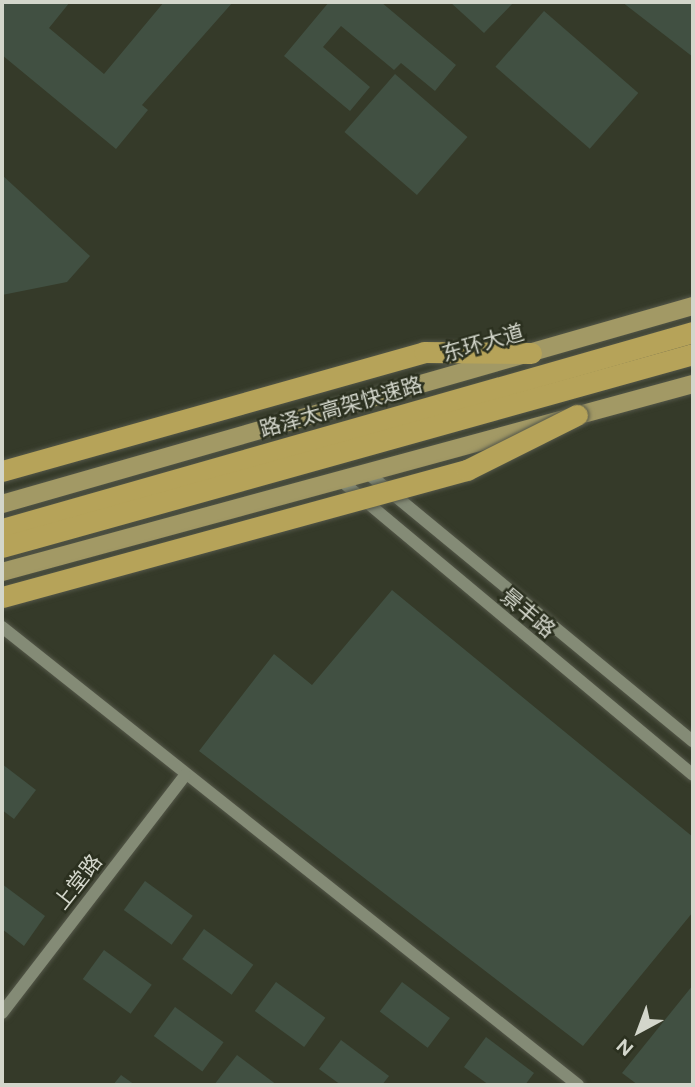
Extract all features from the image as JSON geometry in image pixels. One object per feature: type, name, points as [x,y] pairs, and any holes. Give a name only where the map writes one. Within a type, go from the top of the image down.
[{"type":"highway","name":"路泽太高架快速路","points":[[2,529],[693,332]]},
{"type":"highway","points":[[2,471],[424,352],[531,352]]},
{"type":"highway","name":"路泽太高架快速路","points":[[2,547],[693,354]]},
{"type":"highway","points":[[2,597],[467,470],[577,415]]},
{"type":"main road","name":"东环大道","points":[[2,504],[693,306]]},
{"type":"main road","points":[[2,572],[365,471],[693,384]]},
{"type":"street","name":"景丰路","points":[[365,471],[693,741]]},
{"type":"street","name":"景丰路","points":[[339,479],[693,775]]},
{"type":"street","points":[[2,627],[578,1085]]},
{"type":"street","name":"上堂路","points":[[2,1013],[186,775]]},
{"type":"building","points":[[2,2],[70,2],[49,28],[104,74],[164,2],[233,2],[142,105],[148,110],[116,149],[2,55]]},
{"type":"building","points":[[329,2],[381,2],[456,65],[435,91],[401,63],[394,70],[341,26],[323,47],[370,87],[350,111],[284,56]]},
{"type":"building","points":[[450,2],[514,2],[484,33]]},
{"type":"building","points":[[622,2],[693,2],[693,57]]},
{"type":"building","points":[[544,11],[638,93],[590,149],[495,67]]},
{"type":"building","points":[[395,74],[467,137],[417,195],[344,132]]},
{"type":"building","points":[[2,175],[90,256],[67,282],[2,295]]},
{"type":"building","points":[[392,590],[693,837],[693,912],[583,1046],[199,751],[274,654],[312,685]]},
{"type":"building","points":[[2,764],[36,790],[14,819],[2,810]]},
{"type":"building","points":[[145,881],[193,916],[172,945],[124,910]]},
{"type":"building","points":[[2,884],[45,916],[24,946],[2,929]]},
{"type":"building","points":[[204,929],[253,965],[232,995],[182,959]]},
{"type":"building","points":[[104,950],[152,985],[131,1014],[83,979]]},
{"type":"building","points":[[276,982],[325,1018],[304,1047],[255,1011]]},
{"type":"building","points":[[402,982],[450,1018],[428,1048],[380,1012]]},
{"type":"building","points":[[693,985],[693,1085],[638,1085],[622,1073]]},
{"type":"building","points":[[175,1007],[224,1042],[202,1071],[154,1036]]},
{"type":"building","points":[[486,1037],[534,1073],[525,1085],[489,1085],[464,1067]]},
{"type":"building","points":[[341,1040],[389,1076],[382,1085],[341,1085],[319,1069]]},
{"type":"building","points":[[237,1055],[277,1085],[214,1085]]},
{"type":"building","points":[[121,1075],[135,1085],[113,1085]]}]
